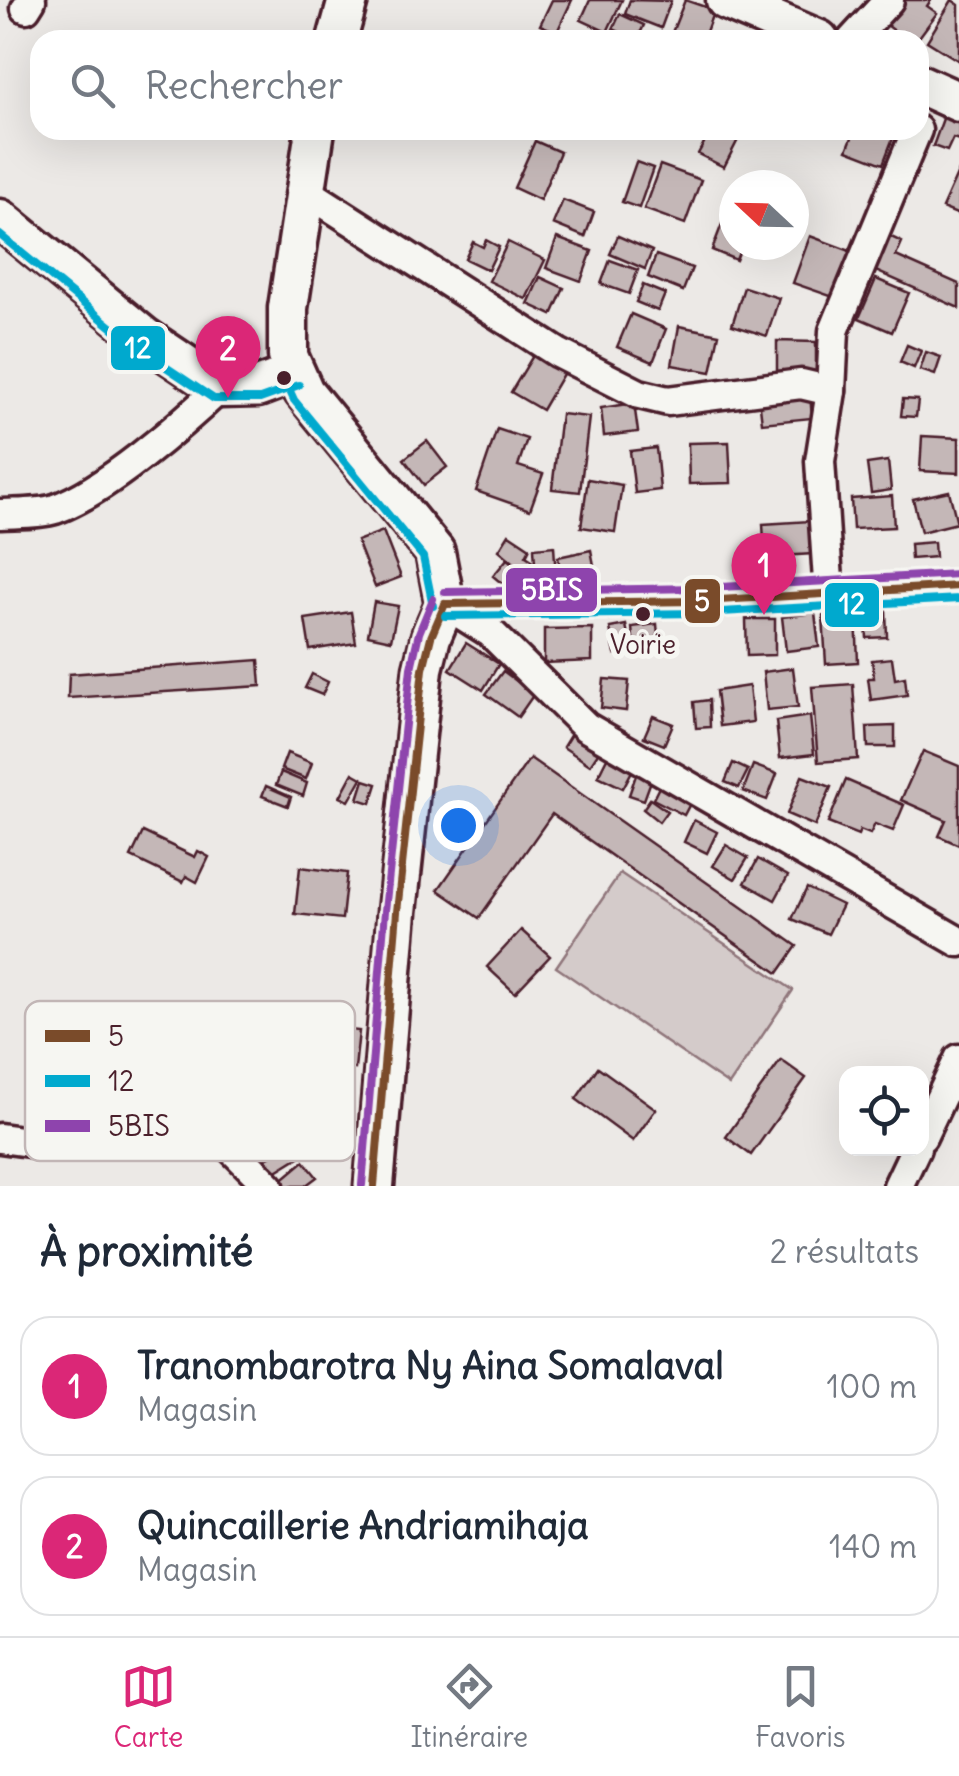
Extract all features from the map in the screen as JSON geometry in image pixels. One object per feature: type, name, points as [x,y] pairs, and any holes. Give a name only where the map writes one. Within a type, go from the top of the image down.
[{"type":"main road","points":[[339,30],[348,0]]},
{"type":"main road","points":[[726,0],[779,10],[806,30]]},
{"type":"main road","points":[[314,140],[288,308],[288,356],[304,392],[435,552],[445,604],[431,636],[423,669],[374,1186]]},
{"type":"main road","points":[[0,219],[144,337],[220,388],[258,387],[295,373]]},
{"type":"street","points":[[862,30],[890,0]]},
{"type":"street","points":[[829,596],[820,461],[831,390],[834,331],[915,140]]},
{"type":"street","points":[[306,191],[558,353],[639,394],[668,402],[801,384],[831,390]]},
{"type":"street","points":[[0,514],[53,510],[98,485],[187,420],[220,388]]},
{"type":"street","points":[[445,604],[594,606],[959,586]]},
{"type":"street","points":[[445,604],[491,633],[586,728],[959,942]]},
{"type":"street","points":[[929,1121],[959,1059]]},
{"type":"street","points":[[0,1138],[25,1142]]},
{"type":"street","points":[[898,1186],[912,1156]]},
{"type":"street","points":[[244,1161],[269,1186]]},
{"type":"shaded area","points":[[620,873],[793,990],[729,1085],[556,967]]},
{"type":"building","points":[[552,0],[572,0],[558,30],[540,25]]},
{"type":"building","points":[[590,0],[622,0],[608,30],[581,20]]},
{"type":"building","points":[[630,0],[671,1],[661,28],[625,14]]},
{"type":"building","points":[[685,0],[714,10],[707,30],[673,30]]},
{"type":"building","points":[[900,0],[931,0],[927,6],[937,13],[924,30],[893,30],[884,23]]},
{"type":"building","points":[[952,0],[959,5],[959,61],[929,42]]},
{"type":"building","points":[[620,14],[644,25],[642,30],[613,29]]},
{"type":"building","points":[[945,113],[959,118],[959,140],[953,138],[947,151],[933,146]]},
{"type":"building","points":[[706,140],[738,140],[724,167],[698,154]]},
{"type":"building","points":[[851,140],[892,140],[883,164],[847,150]]},
{"type":"building","points":[[535,141],[560,152],[540,200],[514,188]]},
{"type":"building","points":[[636,162],[653,168],[639,208],[622,202]]},
{"type":"building","points":[[660,165],[701,180],[685,224],[644,209]]},
{"type":"building","points":[[959,170],[959,215],[942,208]]},
{"type":"building","points":[[563,200],[594,212],[585,237],[553,224]]},
{"type":"building","points":[[719,232],[719,253],[712,250]]},
{"type":"building","points":[[887,235],[902,242],[896,256],[959,284],[959,308],[871,269]]},
{"type":"building","points":[[618,236],[652,251],[645,269],[610,254]]},
{"type":"building","points":[[557,238],[592,251],[581,281],[546,268]]},
{"type":"building","points":[[809,239],[853,252],[836,298],[793,283],[801,260],[809,260]]},
{"type":"building","points":[[486,240],[499,247],[488,270],[465,259],[473,242],[483,247]]},
{"type":"building","points":[[508,242],[545,260],[526,299],[489,281]]},
{"type":"building","points":[[656,255],[692,268],[683,291],[648,277]]},
{"type":"building","points":[[610,260],[638,270],[629,294],[601,284]]},
{"type":"building","points":[[540,277],[564,288],[552,315],[528,304]]},
{"type":"building","points":[[876,279],[909,293],[892,332],[859,318]]},
{"type":"building","points":[[643,285],[665,294],[658,311],[636,302]]},
{"type":"building","points":[[744,287],[779,298],[767,336],[732,325]]},
{"type":"building","points":[[631,314],[666,329],[653,362],[617,347]]},
{"type":"building","points":[[679,326],[719,334],[711,372],[672,365]]},
{"type":"building","points":[[777,341],[816,342],[816,374],[777,373]]},
{"type":"building","points":[[540,344],[570,362],[542,410],[511,392]]},
{"type":"building","points":[[907,345],[921,351],[914,368],[900,362]]},
{"type":"building","points":[[926,352],[941,357],[935,375],[920,370]]},
{"type":"building","points":[[810,394],[812,418],[762,423],[759,398]]},
{"type":"building","points":[[903,399],[918,400],[916,417],[901,416]]},
{"type":"building","points":[[634,403],[638,432],[604,436],[601,408]]},
{"type":"building","points":[[561,414],[589,417],[580,492],[552,489]]},
{"type":"building","points":[[497,429],[527,439],[518,466],[543,474],[530,510],[476,491]]},
{"type":"building","points":[[922,436],[959,438],[959,473],[920,471]]},
{"type":"building","points":[[427,441],[447,467],[424,485],[404,459]]},
{"type":"building","points":[[729,442],[731,483],[689,484],[688,443]]},
{"type":"building","points":[[656,448],[660,490],[635,493],[630,451]]},
{"type":"building","points":[[888,461],[891,490],[871,493],[867,464]]},
{"type":"building","points":[[588,479],[622,485],[615,532],[581,527]]},
{"type":"building","points":[[949,491],[957,523],[921,532],[913,499]]},
{"type":"building","points":[[892,496],[894,527],[853,529],[851,499]]},
{"type":"building","points":[[810,521],[813,554],[765,557],[763,524]]},
{"type":"building","points":[[383,531],[401,577],[375,587],[357,541]]},
{"type":"building","points":[[509,534],[530,548],[526,556],[532,560],[532,578],[499,550]]},
{"type":"building","points":[[934,542],[935,557],[911,559],[910,544]]},
{"type":"building","points":[[554,546],[556,577],[536,579],[534,548]]},
{"type":"building","points":[[591,550],[597,580],[564,587],[558,557]]},
{"type":"building","points":[[507,559],[520,569],[505,586],[493,576]]},
{"type":"building","points":[[374,602],[398,606],[391,640],[368,635]]},
{"type":"building","points":[[886,609],[887,637],[867,638],[865,610]]},
{"type":"building","points":[[351,612],[356,643],[310,650],[305,619]]},
{"type":"building","points":[[815,613],[819,647],[786,651],[782,617]]},
{"type":"building","points":[[856,614],[858,662],[826,664],[823,616]]},
{"type":"building","points":[[746,619],[775,619],[775,655],[747,656]]},
{"type":"building","points":[[657,624],[659,647],[634,650],[632,627]]},
{"type":"building","points":[[626,625],[631,651],[615,654],[610,628]]},
{"type":"building","points":[[592,628],[592,661],[544,663],[544,629]]},
{"type":"building","points":[[466,643],[499,664],[483,690],[450,669]]},
{"type":"building","points":[[892,658],[895,679],[905,677],[907,695],[871,700],[868,678],[874,678],[872,660]]},
{"type":"building","points":[[259,660],[261,686],[68,698],[69,674]]},
{"type":"building","points":[[793,668],[798,707],[767,710],[763,672]]},
{"type":"building","points":[[503,671],[534,694],[518,717],[486,694]]},
{"type":"building","points":[[312,674],[328,682],[322,695],[305,688]]},
{"type":"building","points":[[604,679],[629,681],[626,711],[601,708]]},
{"type":"building","points":[[853,684],[858,759],[818,762],[812,687]]},
{"type":"building","points":[[749,686],[753,722],[720,726],[716,691]]},
{"type":"building","points":[[709,700],[710,727],[696,728],[694,702]]},
{"type":"building","points":[[653,716],[673,724],[664,745],[644,737]]},
{"type":"building","points":[[810,716],[814,754],[780,758],[776,721]]},
{"type":"building","points":[[895,726],[895,747],[868,747],[867,727]]},
{"type":"building","points":[[574,729],[602,747],[590,765],[563,747]]},
{"type":"building","points":[[923,751],[959,766],[959,845],[939,836],[946,820],[901,800]]},
{"type":"building","points":[[287,753],[312,763],[306,779],[281,769]]},
{"type":"building","points":[[530,758],[797,946],[778,973],[552,814],[479,918],[438,890]]},
{"type":"building","points":[[607,758],[632,771],[623,788],[598,776]]},
{"type":"building","points":[[733,763],[748,770],[739,788],[725,782]]},
{"type":"building","points":[[753,765],[777,774],[767,800],[743,791]]},
{"type":"building","points":[[281,772],[307,783],[303,796],[276,785]]},
{"type":"building","points":[[637,772],[652,778],[644,800],[629,795]]},
{"type":"building","points":[[353,773],[362,778],[349,801],[340,797]]},
{"type":"building","points":[[802,776],[831,787],[815,826],[787,814]]},
{"type":"building","points":[[663,779],[694,796],[684,815],[653,799]]},
{"type":"building","points":[[364,780],[377,784],[371,803],[358,799]]},
{"type":"building","points":[[846,780],[904,805],[893,831],[875,824],[870,834],[860,830],[858,835],[828,823]]},
{"type":"building","points":[[266,786],[291,797],[288,806],[262,796]]},
{"type":"building","points":[[650,799],[667,811],[659,822],[643,809]]},
{"type":"building","points":[[694,820],[717,832],[707,853],[684,842]]},
{"type":"building","points":[[143,832],[195,857],[198,851],[209,857],[197,882],[186,876],[183,882],[131,857]]},
{"type":"building","points":[[726,845],[748,858],[735,879],[713,866]]},
{"type":"building","points":[[758,859],[788,876],[775,900],[745,883]]},
{"type":"building","points":[[300,867],[347,873],[342,919],[295,914]]},
{"type":"building","points":[[807,888],[842,905],[828,934],[792,919]]},
{"type":"building","points":[[521,930],[550,956],[515,993],[487,967]]},
{"type":"building","points":[[355,1031],[359,1031],[355,1069]]},
{"type":"building","points":[[781,1060],[806,1078],[751,1155],[726,1137]]},
{"type":"building","points":[[598,1067],[656,1109],[633,1141],[576,1099]]},
{"type":"building","points":[[262,1161],[293,1161],[270,1175]]},
{"type":"building","points":[[304,1161],[317,1177],[305,1186],[282,1186],[279,1182]]},
{"type":"transit line","name":"12","points":[[0,235],[136,347],[214,399],[260,399],[299,385]]},
{"type":"transit line","name":"12","points":[[284,378],[294,400],[423,557],[433,606]]},
{"type":"transit line","name":"5BIS","points":[[445,592],[702,588],[958,574]]},
{"type":"transit line","name":"5","points":[[445,604],[702,601],[959,586]]},
{"type":"transit line","name":"5BIS","points":[[362,1185],[411,668],[419,633],[433,599]]},
{"type":"transit line","name":"12","points":[[445,616],[703,613],[959,599]]},
{"type":"transit line","name":"5","points":[[374,1186],[423,669],[445,604]]},
{"type":"place","name":"Quincaillerie Andriamihaja","points":[[228,398]]},
{"type":"place","name":"Voirie","points":[[643,614]]},
{"type":"place","name":"Tranombarotra Ny Aina Somalaval","points":[[764,615]]}]
